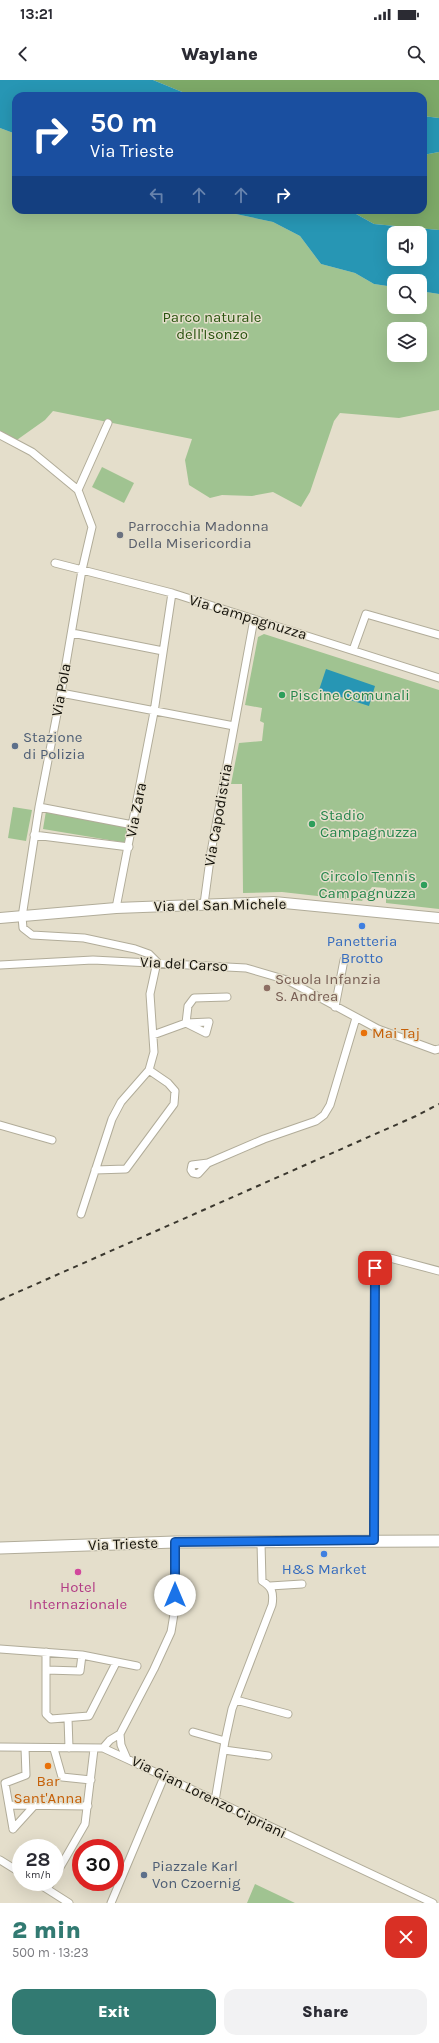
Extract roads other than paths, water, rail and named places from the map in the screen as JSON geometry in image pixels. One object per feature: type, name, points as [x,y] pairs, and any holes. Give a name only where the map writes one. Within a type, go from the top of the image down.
[{"type":"main road","name":"Via del San Michele","points":[[0,918],[116,908],[274,902],[439,918]]},
{"type":"main road","name":"Via Trieste","points":[[0,1548],[175,1542],[261,1543],[374,1540],[439,1541]]},
{"type":"street","points":[[78,490],[108,423]]},
{"type":"street","name":"Via Pola","points":[[0,435],[32,452],[78,490],[92,527],[82,570],[72,633],[39,807],[22,917]]},
{"type":"street","name":"Via Campagnuzza","points":[[55,563],[172,593],[439,678]]},
{"type":"street","name":"Via Zara","points":[[116,908],[154,712],[172,593]]},
{"type":"street","points":[[353,650],[366,614],[439,635]]},
{"type":"street","name":"Via Capodistria","points":[[204,904],[211,852],[254,619]]},
{"type":"street","points":[[72,633],[163,651]]},
{"type":"street","points":[[61,693],[154,712],[234,726]]},
{"type":"street","points":[[39,807],[133,825]]},
{"type":"street","points":[[34,835],[129,847]]},
{"type":"street","points":[[22,917],[23,928],[32,936],[84,938],[135,949],[149,954],[157,962],[150,994],[154,1052],[149,1070],[122,1102],[112,1119],[81,1214]]},
{"type":"street","name":"Via del Carso","points":[[0,965],[93,960],[157,962],[246,968],[287,980],[334,1007],[378,1029],[435,1050],[439,1049]]},
{"type":"street","points":[[334,1007],[344,960]]},
{"type":"street","points":[[153,1035],[186,1023],[188,1006],[194,998],[227,997]]},
{"type":"street","points":[[208,1163],[264,1139],[316,1121],[324,1115],[330,1105],[356,1018]]},
{"type":"street","points":[[95,1170],[126,1169],[174,1104],[175,1092],[168,1083],[149,1070]]},
{"type":"street","points":[[0,1125],[52,1140]]},
{"type":"street","points":[[374,1540],[375,1268],[379,1260],[390,1258],[439,1271]]},
{"type":"street","points":[[103,1748],[110,1740],[120,1734],[154,1669],[171,1632],[175,1608],[175,1542]]},
{"type":"street","points":[[261,1543],[262,1581],[270,1586],[302,1584]]},
{"type":"street","points":[[215,1801],[224,1750],[224,1741],[236,1700],[272,1605],[273,1595],[270,1586]]},
{"type":"street","points":[[0,1650],[82,1655],[137,1666]]},
{"type":"street","points":[[46,1652],[46,1714],[51,1719],[89,1716],[116,1663]]},
{"type":"street","points":[[46,1670],[80,1671],[82,1655]]},
{"type":"street","points":[[236,1700],[288,1714]]},
{"type":"street","points":[[68,1718],[69,1748]]},
{"type":"street","points":[[193,1732],[224,1741]]},
{"type":"street","name":"Via Gian Lorenzo Cipriani","points":[[120,1734],[121,1745],[127,1759],[164,1778],[433,1903]]},
{"type":"street","points":[[0,1747],[54,1749],[103,1748],[127,1759]]},
{"type":"street","points":[[25,1748],[26,1775],[6,1783],[13,1829],[33,1807]]},
{"type":"street","points":[[54,1749],[62,1777],[91,1780]]},
{"type":"street","points":[[64,1861],[86,1824],[94,1749]]},
{"type":"street","points":[[224,1750],[268,1756]]},
{"type":"street","points":[[111,1903],[164,1778]]},
{"type":"street","points":[[9,1805],[33,1807],[88,1806]]},
{"type":"street","points":[[0,1860],[12,1867]]},
{"type":"street","points":[[50,1891],[69,1903]]},
{"type":"water","points":[[0,80],[153,80],[182,92],[12,92],[12,132],[0,128]]},
{"type":"water","points":[[427,116],[439,118],[439,152],[427,154]]},
{"type":"water","points":[[236,214],[356,214],[374,224],[396,226],[387,226],[387,266],[427,266],[427,229],[439,230],[439,294],[427,292],[427,274],[387,274],[387,286],[374,284],[355,273],[321,264],[300,236],[273,222]]},
{"type":"water","points":[[326,669],[375,686],[369,706],[319,690]]},
{"type":"railway","points":[[0,1300],[416,1116],[439,1104]]},
{"type":"place","name":"Parrocchia Madonna Della Misericordia","points":[[120,535]]},
{"type":"place","name":"Piscine Comunali","points":[[282,695]]},
{"type":"place","name":"Stazione di Polizia","points":[[15,746]]},
{"type":"place","name":"Stadio Campagnuzza","points":[[312,824]]},
{"type":"place","name":"Circolo Tennis Campagnuzza","points":[[424,885]]},
{"type":"place","name":"Panetteria Brotto","points":[[362,926]]},
{"type":"place","name":"Scuola Infanzia S. Andrea","points":[[267,988]]},
{"type":"place","name":"Mai Taj","points":[[364,1033]]},
{"type":"place","name":"H&S Market","points":[[324,1554]]},
{"type":"place","name":"Hotel Internazionale","points":[[78,1572]]},
{"type":"place","name":"Bar Sant'Anna","points":[[48,1766]]},
{"type":"place","name":"Piazzale Karl Von Czoernig","points":[[144,1875]]},
{"type":"park label","name":"Parco naturale dell'Isonzo","points":[[212,326]]}]
